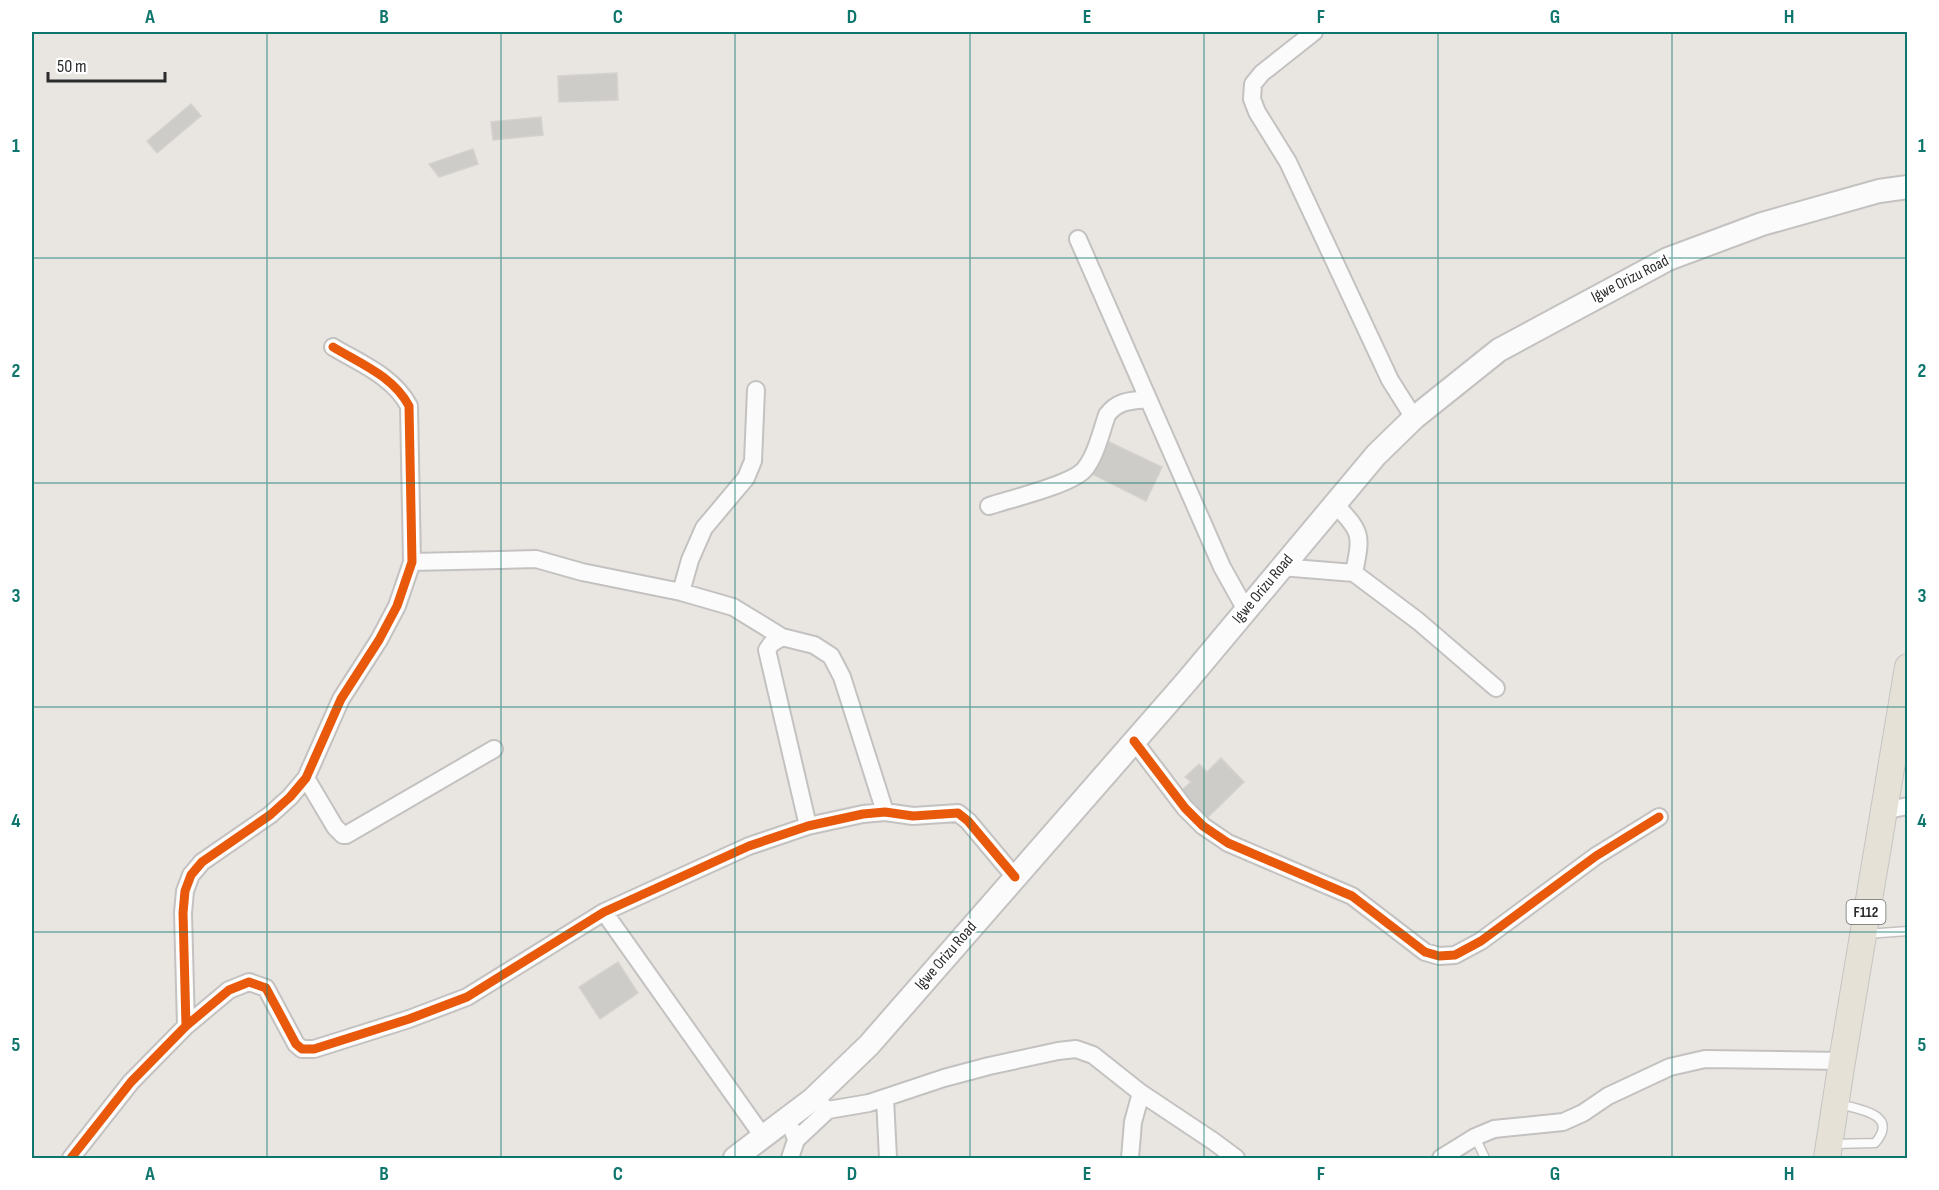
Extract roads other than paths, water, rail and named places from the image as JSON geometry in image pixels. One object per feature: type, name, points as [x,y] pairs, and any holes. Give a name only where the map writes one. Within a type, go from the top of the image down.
[{"type":"main road","name":"Igwe Orizu Road","points":[[735,1158],[764,1138],[790,1131],[820,1104],[1134,741],[1334,503],[1376,455],[1414,418],[1499,350],[1668,258],[1762,224],[1879,191],[1908,186]]},
{"type":"main road","name":"F112","points":[[1828,1151],[1863,934],[1895,808],[1908,667]]},
{"type":"street","points":[[1314,32],[1262,73],[1253,84],[1252,99],[1257,112],[1288,162],[1390,380],[1414,418]]},
{"type":"street","points":[[1078,239],[1222,567],[1246,610]]},
{"type":"street","points":[[186,1026],[183,913],[185,891],[191,875],[202,862],[270,815],[290,797],[306,777],[341,699],[398,606],[412,562],[409,405],[392,382],[333,347]]},
{"type":"street","points":[[681,592],[690,560],[704,528],[746,478],[753,461],[756,390]]},
{"type":"street","points":[[989,506],[1054,486],[1075,477],[1084,470],[1107,415],[1113,407],[1120,402],[1148,399]]},
{"type":"street","points":[[1334,503],[1357,527],[1359,548],[1354,573]]},
{"type":"street","points":[[412,562],[536,559],[604,577],[681,592],[733,607],[782,637],[814,645],[831,656],[842,677],[885,812]]},
{"type":"street","points":[[1281,567],[1354,573],[1418,621],[1496,688]]},
{"type":"street","points":[[782,637],[771,644],[767,650],[808,826]]},
{"type":"street","points":[[1134,741],[1185,808],[1203,825],[1228,843],[1352,896],[1425,952],[1439,956],[1455,955],[1481,941],[1596,856],[1659,817]]},
{"type":"street","points":[[306,777],[335,827],[346,835],[494,749]]},
{"type":"street","points":[[70,1158],[130,1082],[186,1026],[229,990],[249,982],[266,988],[296,1044],[302,1049],[314,1049],[409,1019],[467,997],[604,912],[749,846],[808,826],[863,814],[885,812],[913,816],[958,813],[968,821],[1015,877]]},
{"type":"street","points":[[604,912],[764,1138]]},
{"type":"street","points":[[820,1104],[869,1103],[989,1066],[1076,1049],[1093,1055],[1141,1093],[1236,1158]]},
{"type":"street","points":[[1441,1158],[1475,1137],[1494,1129],[1563,1122],[1583,1113],[1608,1096],[1670,1067],[1705,1059],[1842,1060]]},
{"type":"street","points":[[1130,1158],[1133,1122],[1141,1093]]},
{"type":"street","points":[[885,1098],[888,1158]]},
{"type":"street","points":[[790,1131],[790,1158]]},
{"type":"lane","points":[[1863,934],[1908,931]]},
{"type":"lane","points":[[1828,1151],[1875,1143],[1881,1135],[1880,1119],[1873,1113],[1835,1103]]},
{"type":"lane","points":[[1475,1137],[1485,1158]]}]
